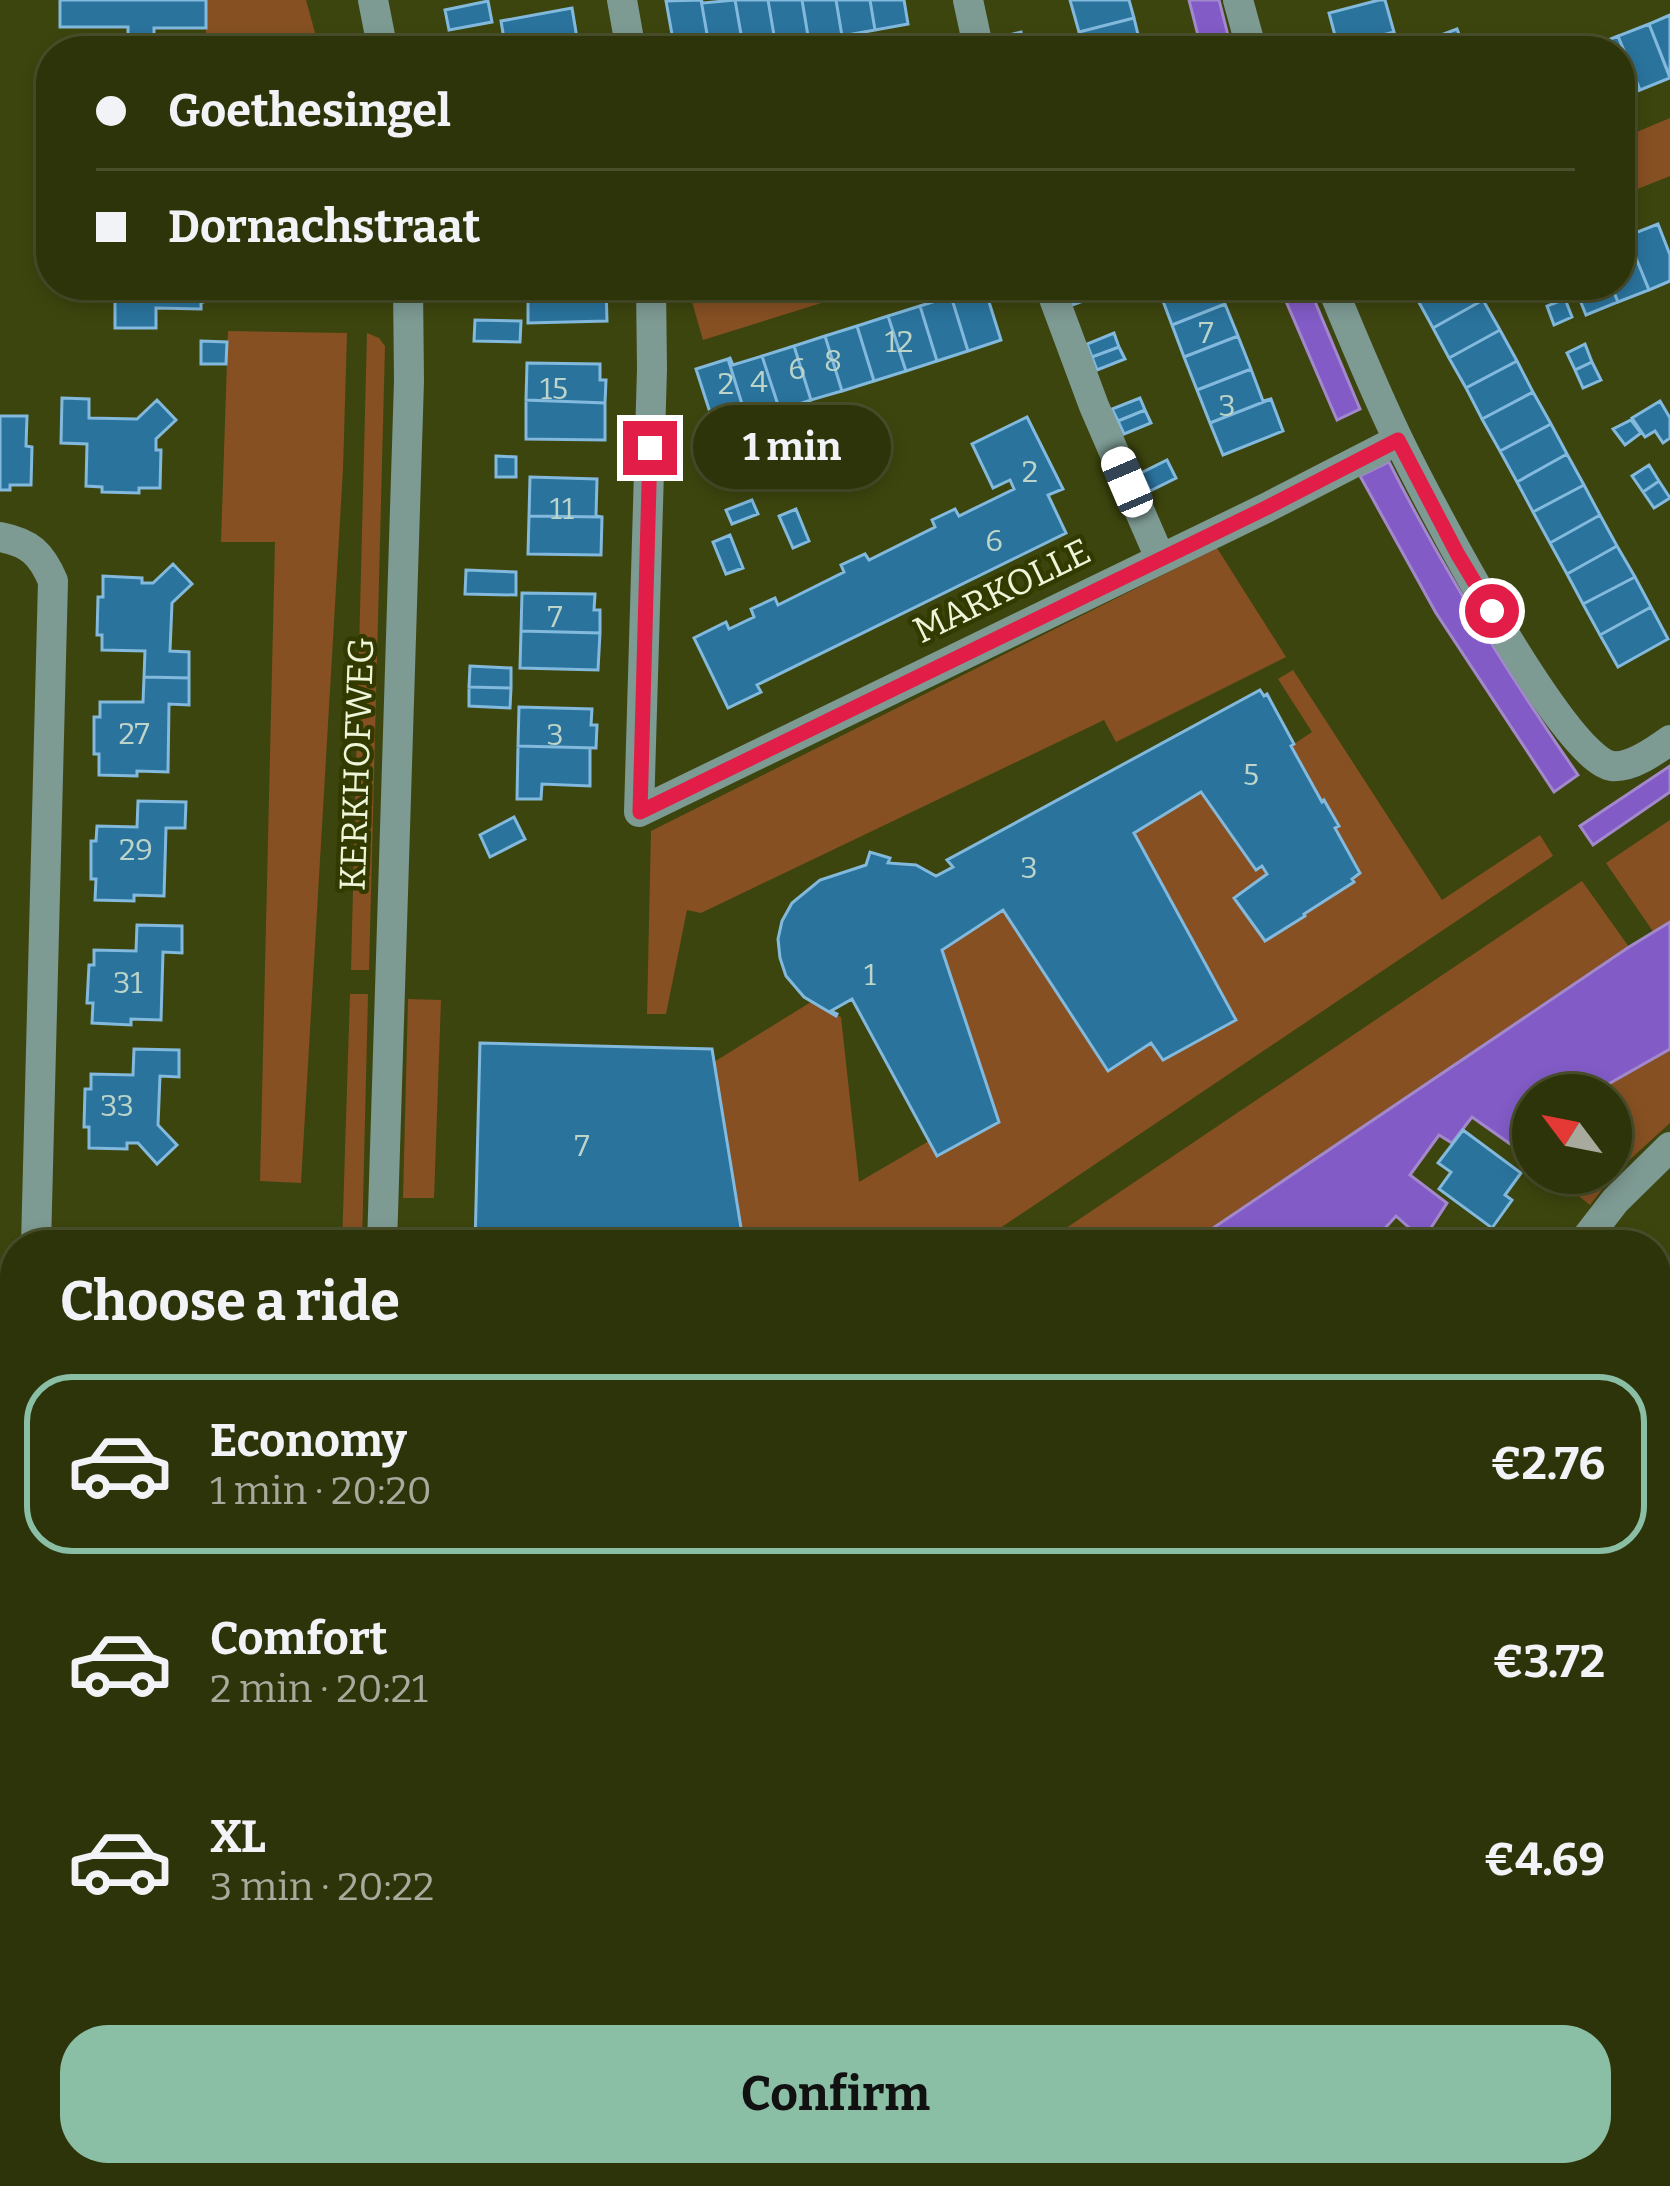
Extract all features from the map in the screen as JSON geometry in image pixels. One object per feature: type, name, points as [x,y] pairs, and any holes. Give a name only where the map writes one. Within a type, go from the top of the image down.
[{"type":"street","points":[[373,0],[380,36]]},
{"type":"street","points":[[622,0],[628,36]]},
{"type":"street","points":[[968,0],[976,36]]},
{"type":"street","points":[[1238,0],[1248,36]]},
{"type":"street","name":"KERKHOFWEG","points":[[382,1230],[408,300]]},
{"type":"street","name":"MARKOLLE","points":[[651,300],[640,812],[1398,440]]},
{"type":"street","points":[[1054,300],[1160,558]]},
{"type":"street","points":[[1337,300],[1398,440],[1457,553],[1567,728],[1593,758],[1612,766],[1637,760],[1670,740]]},
{"type":"street","points":[[0,537],[33,549],[53,581],[36,1230]]},
{"type":"street","points":[[1593,1230],[1670,1147]]},
{"type":"shaded area","points":[[206,0],[306,0],[316,36],[206,36]]},
{"type":"shaded area","points":[[1189,0],[1219,0],[1228,36],[1198,36]]},
{"type":"shaded area","points":[[1670,118],[1670,176],[1635,190],[1635,133]]},
{"type":"shaded area","points":[[691,300],[831,300],[703,340]]},
{"type":"shaded area","points":[[1285,300],[1314,300],[1360,409],[1337,420]]},
{"type":"shaded area","points":[[228,331],[347,333],[301,1183],[260,1181],[275,542],[221,542]]},
{"type":"shaded area","points":[[367,333],[385,346],[369,970],[351,970]]},
{"type":"shaded area","points":[[1389,462],[1478,622],[1578,775],[1554,792],[1436,613],[1360,476]]},
{"type":"shaded area","points":[[1217,548],[1286,657],[1116,742],[1104,720],[701,913],[687,910],[666,1014],[647,1014],[651,831]]},
{"type":"shaded area","points":[[1293,670],[1442,900],[1540,835],[1553,856],[997,1230],[741,1230],[714,1062],[811,1002],[841,1017],[859,1182],[929,1141],[999,1122],[942,950],[1003,910],[1108,1070],[1151,1043],[1163,1059],[1235,1019],[1134,833],[1201,792],[1256,870],[1262,866],[1267,874],[1281,932],[1353,882],[1360,873],[1325,801],[1291,746],[1312,732],[1278,679]]},
{"type":"shaded area","points":[[1670,766],[1670,792],[1593,845],[1580,826]]},
{"type":"shaded area","points":[[1670,820],[1670,922],[1654,933],[1606,863]]},
{"type":"shaded area","points":[[1582,881],[1629,947],[1210,1230],[1063,1230]]},
{"type":"shaded area","points":[[1670,922],[1670,1049],[1626,1074],[1512,1074],[1512,1145],[1472,1117],[1452,1143],[1439,1135],[1410,1175],[1447,1203],[1429,1230],[1412,1230],[1396,1216],[1383,1230],[1210,1230]]},
{"type":"shaded area","points":[[350,994],[368,994],[362,1230],[342,1230]]},
{"type":"shaded area","points":[[408,999],[441,1000],[434,1198],[403,1198]]},
{"type":"shaded area","points":[[1670,1049],[1670,1123],[1632,1158],[1632,1074],[1626,1074]]},
{"type":"shaded area","points":[[1576,1194],[1599,1194],[1590,1205]]},
{"type":"building","points":[[60,0],[206,0],[206,28],[154,28],[154,36],[128,36],[128,27],[60,27]]},
{"type":"building","points":[[701,0],[707,36],[672,36],[666,1]]},
{"type":"building","points":[[701,0],[735,0],[741,36],[707,36]]},
{"type":"building","points":[[735,0],[768,0],[774,36],[741,36]]},
{"type":"building","points":[[768,0],[802,0],[808,36],[774,36]]},
{"type":"building","points":[[802,0],[836,0],[842,36],[808,36]]},
{"type":"building","points":[[836,0],[870,0],[875,30],[842,36]]},
{"type":"building","points":[[870,0],[904,0],[908,24],[875,30]]},
{"type":"building","points":[[1070,0],[1129,0],[1134,18],[1079,32]]},
{"type":"building","points":[[1385,0],[1394,32],[1335,36],[1329,13]]},
{"type":"building","points":[[488,1],[492,22],[449,30],[445,10]]},
{"type":"building","points":[[572,8],[577,36],[504,36],[501,21]]},
{"type":"building","points":[[1670,15],[1670,77],[1649,24]]},
{"type":"building","points":[[1134,18],[1138,36],[1080,36],[1079,32]]},
{"type":"building","points":[[1649,24],[1670,78],[1640,90],[1635,78],[1635,36],[1618,36]]},
{"type":"building","points":[[1658,224],[1670,255],[1670,281],[1649,290],[1635,256],[1635,233]]},
{"type":"building","points":[[1635,256],[1649,290],[1635,295]]},
{"type":"building","points":[[115,300],[203,300],[201,309],[156,308],[156,328],[115,328]]},
{"type":"building","points":[[528,300],[606,300],[607,321],[528,323]]},
{"type":"building","points":[[952,300],[988,300],[1001,340],[968,351]]},
{"type":"building","points":[[952,300],[968,351],[937,361],[920,306]]},
{"type":"building","points":[[1163,300],[1224,300],[1225,304],[1172,325]]},
{"type":"building","points":[[1418,300],[1483,300],[1433,328]]},
{"type":"building","points":[[1483,300],[1500,330],[1449,358],[1433,328]]},
{"type":"building","points":[[1565,300],[1572,317],[1554,325],[1547,306]]},
{"type":"building","points":[[1580,300],[1617,300],[1618,302],[1586,315]]},
{"type":"building","points":[[1225,304],[1238,336],[1184,357],[1172,325]]},
{"type":"building","points":[[920,306],[937,361],[906,371],[888,316]]},
{"type":"building","points":[[888,316],[906,371],[874,381],[857,326]]},
{"type":"building","points":[[475,320],[521,321],[520,342],[474,341]]},
{"type":"building","points":[[857,326],[874,381],[842,391],[825,336]]},
{"type":"building","points":[[1500,330],[1517,361],[1466,388],[1449,358]]},
{"type":"building","points":[[1114,333],[1119,347],[1092,357],[1087,344]]},
{"type":"building","points":[[825,336],[842,391],[811,400],[794,346]]},
{"type":"building","points":[[1238,336],[1251,369],[1197,390],[1184,357]]},
{"type":"building","points":[[201,341],[227,342],[226,364],[201,364]]},
{"type":"building","points":[[1585,344],[1592,362],[1575,370],[1567,353]]},
{"type":"building","points":[[794,346],[811,400],[780,411],[762,356]]},
{"type":"building","points":[[1119,347],[1125,359],[1097,370],[1092,357]]},
{"type":"building","points":[[762,356],[780,411],[747,420],[728,359],[733,365]]},
{"type":"building","points":[[728,359],[747,420],[716,431],[696,369]]},
{"type":"building","points":[[1517,361],[1533,392],[1482,419],[1466,388]]},
{"type":"building","points":[[1592,362],[1601,380],[1583,388],[1575,370]]},
{"type":"building","points":[[527,363],[600,364],[600,380],[606,380],[605,403],[526,400]]},
{"type":"building","points":[[1251,369],[1263,401],[1271,399],[1210,423],[1197,390]]},
{"type":"building","points":[[1533,392],[1551,424],[1500,451],[1482,419]]},
{"type":"building","points":[[62,398],[89,399],[89,418],[137,419],[157,400],[176,420],[156,439],[156,450],[161,450],[160,488],[102,492],[102,487],[86,486],[87,444],[61,443]]},
{"type":"building","points":[[1140,398],[1145,410],[1118,421],[1112,409]]},
{"type":"building","points":[[1271,399],[1283,431],[1223,455],[1210,423]]},
{"type":"building","points":[[526,400],[605,403],[605,440],[526,439]]},
{"type":"building","points":[[1660,401],[1670,418],[1670,438],[1663,443],[1655,431],[1645,437],[1632,418]]},
{"type":"building","points":[[1145,410],[1151,423],[1124,434],[1118,421]]},
{"type":"building","points":[[0,416],[27,416],[31,485],[0,490]]},
{"type":"building","points":[[1027,417],[1063,489],[1048,495],[1066,533],[757,685],[761,692],[728,708],[694,638],[726,622],[729,629],[754,617],[751,609],[775,598],[778,605],[844,572],[841,565],[865,554],[869,560],[935,527],[932,520],[955,509],[959,516],[1014,489],[1010,480],[993,488],[972,444]]},
{"type":"building","points":[[1631,420],[1641,433],[1625,445],[1613,429]]},
{"type":"building","points":[[1551,424],[1567,454],[1517,482],[1500,451]]},
{"type":"building","points":[[1567,454],[1584,485],[1533,512],[1517,482]]},
{"type":"building","points":[[496,456],[516,457],[516,477],[496,477]]},
{"type":"building","points":[[1167,460],[1176,478],[1150,491],[1141,473]]},
{"type":"building","points":[[1649,465],[1659,481],[1643,492],[1632,476]]},
{"type":"building","points":[[530,477],[597,479],[596,516],[602,517],[529,516]]},
{"type":"building","points":[[1659,481],[1670,498],[1654,508],[1643,492]]},
{"type":"building","points":[[1584,485],[1600,515],[1550,543],[1533,512]]},
{"type":"building","points":[[752,500],[758,514],[732,524],[726,510]]},
{"type":"building","points":[[796,509],[809,541],[793,548],[779,516]]},
{"type":"building","points":[[1600,515],[1617,546],[1567,574],[1550,543]]},
{"type":"building","points":[[529,516],[602,517],[601,555],[528,554]]},
{"type":"building","points":[[730,535],[743,568],[726,574],[713,542]]},
{"type":"building","points":[[1617,546],[1635,577],[1583,604],[1567,574]]},
{"type":"building","points":[[173,564],[192,584],[172,603],[170,651],[189,652],[189,678],[144,677],[145,651],[102,650],[102,635],[97,635],[103,576],[153,583]]},
{"type":"building","points":[[466,570],[516,572],[516,595],[465,594]]},
{"type":"building","points":[[1635,577],[1651,607],[1600,635],[1583,604]]},
{"type":"building","points":[[522,593],[595,594],[600,633],[521,631]]},
{"type":"building","points":[[1651,607],[1668,639],[1618,667],[1600,635]]},
{"type":"building","points":[[521,631],[600,633],[598,670],[520,668]]},
{"type":"building","points":[[470,666],[511,668],[511,688],[469,687]]},
{"type":"building","points":[[144,677],[189,678],[189,705],[169,704],[168,772],[99,775],[94,717],[100,717],[100,702],[143,702]]},
{"type":"building","points":[[469,687],[511,688],[510,708],[469,706]]},
{"type":"building","points":[[1260,690],[1267,694],[1291,746],[1339,826],[1335,828],[1360,873],[1354,882],[1265,941],[1234,898],[1267,874],[1262,866],[1256,870],[1201,792],[1134,833],[1236,1020],[1163,1060],[1151,1043],[1108,1071],[1003,910],[942,950],[999,1122],[937,1156],[852,999],[831,1011],[836,1016],[804,997],[786,976],[778,939],[792,903],[820,880],[866,865],[870,852],[890,858],[888,863],[916,865],[936,876],[953,867],[947,860]]},
{"type":"building","points":[[519,707],[592,709],[596,748],[518,746]]},
{"type":"building","points":[[518,746],[596,748],[590,748],[590,786],[542,784],[541,799],[517,799]]},
{"type":"building","points":[[138,801],[186,802],[185,828],[166,828],[164,896],[95,900],[91,841],[96,841],[97,826],[137,827]]},
{"type":"building","points":[[514,817],[525,839],[490,857],[480,835]]},
{"type":"building","points":[[137,925],[182,926],[182,953],[163,952],[161,1020],[131,1019],[131,1025],[92,1023],[93,1003],[87,1003],[94,950],[136,951]]},
{"type":"building","points":[[480,1043],[712,1049],[741,1230],[475,1230]]},
{"type":"building","points":[[134,1049],[179,1050],[179,1077],[160,1076],[158,1125],[177,1145],[157,1164],[138,1143],[127,1143],[127,1149],[89,1148],[89,1127],[84,1127],[85,1089],[91,1089],[91,1074],[133,1075]]},
{"type":"building","points":[[1463,1130],[1512,1166],[1512,1185],[1505,1195],[1512,1200],[1492,1228],[1439,1189],[1451,1172],[1438,1163]]},
{"type":"route","points":[[650,448],[640,812],[1398,440],[1492,611]]}]
